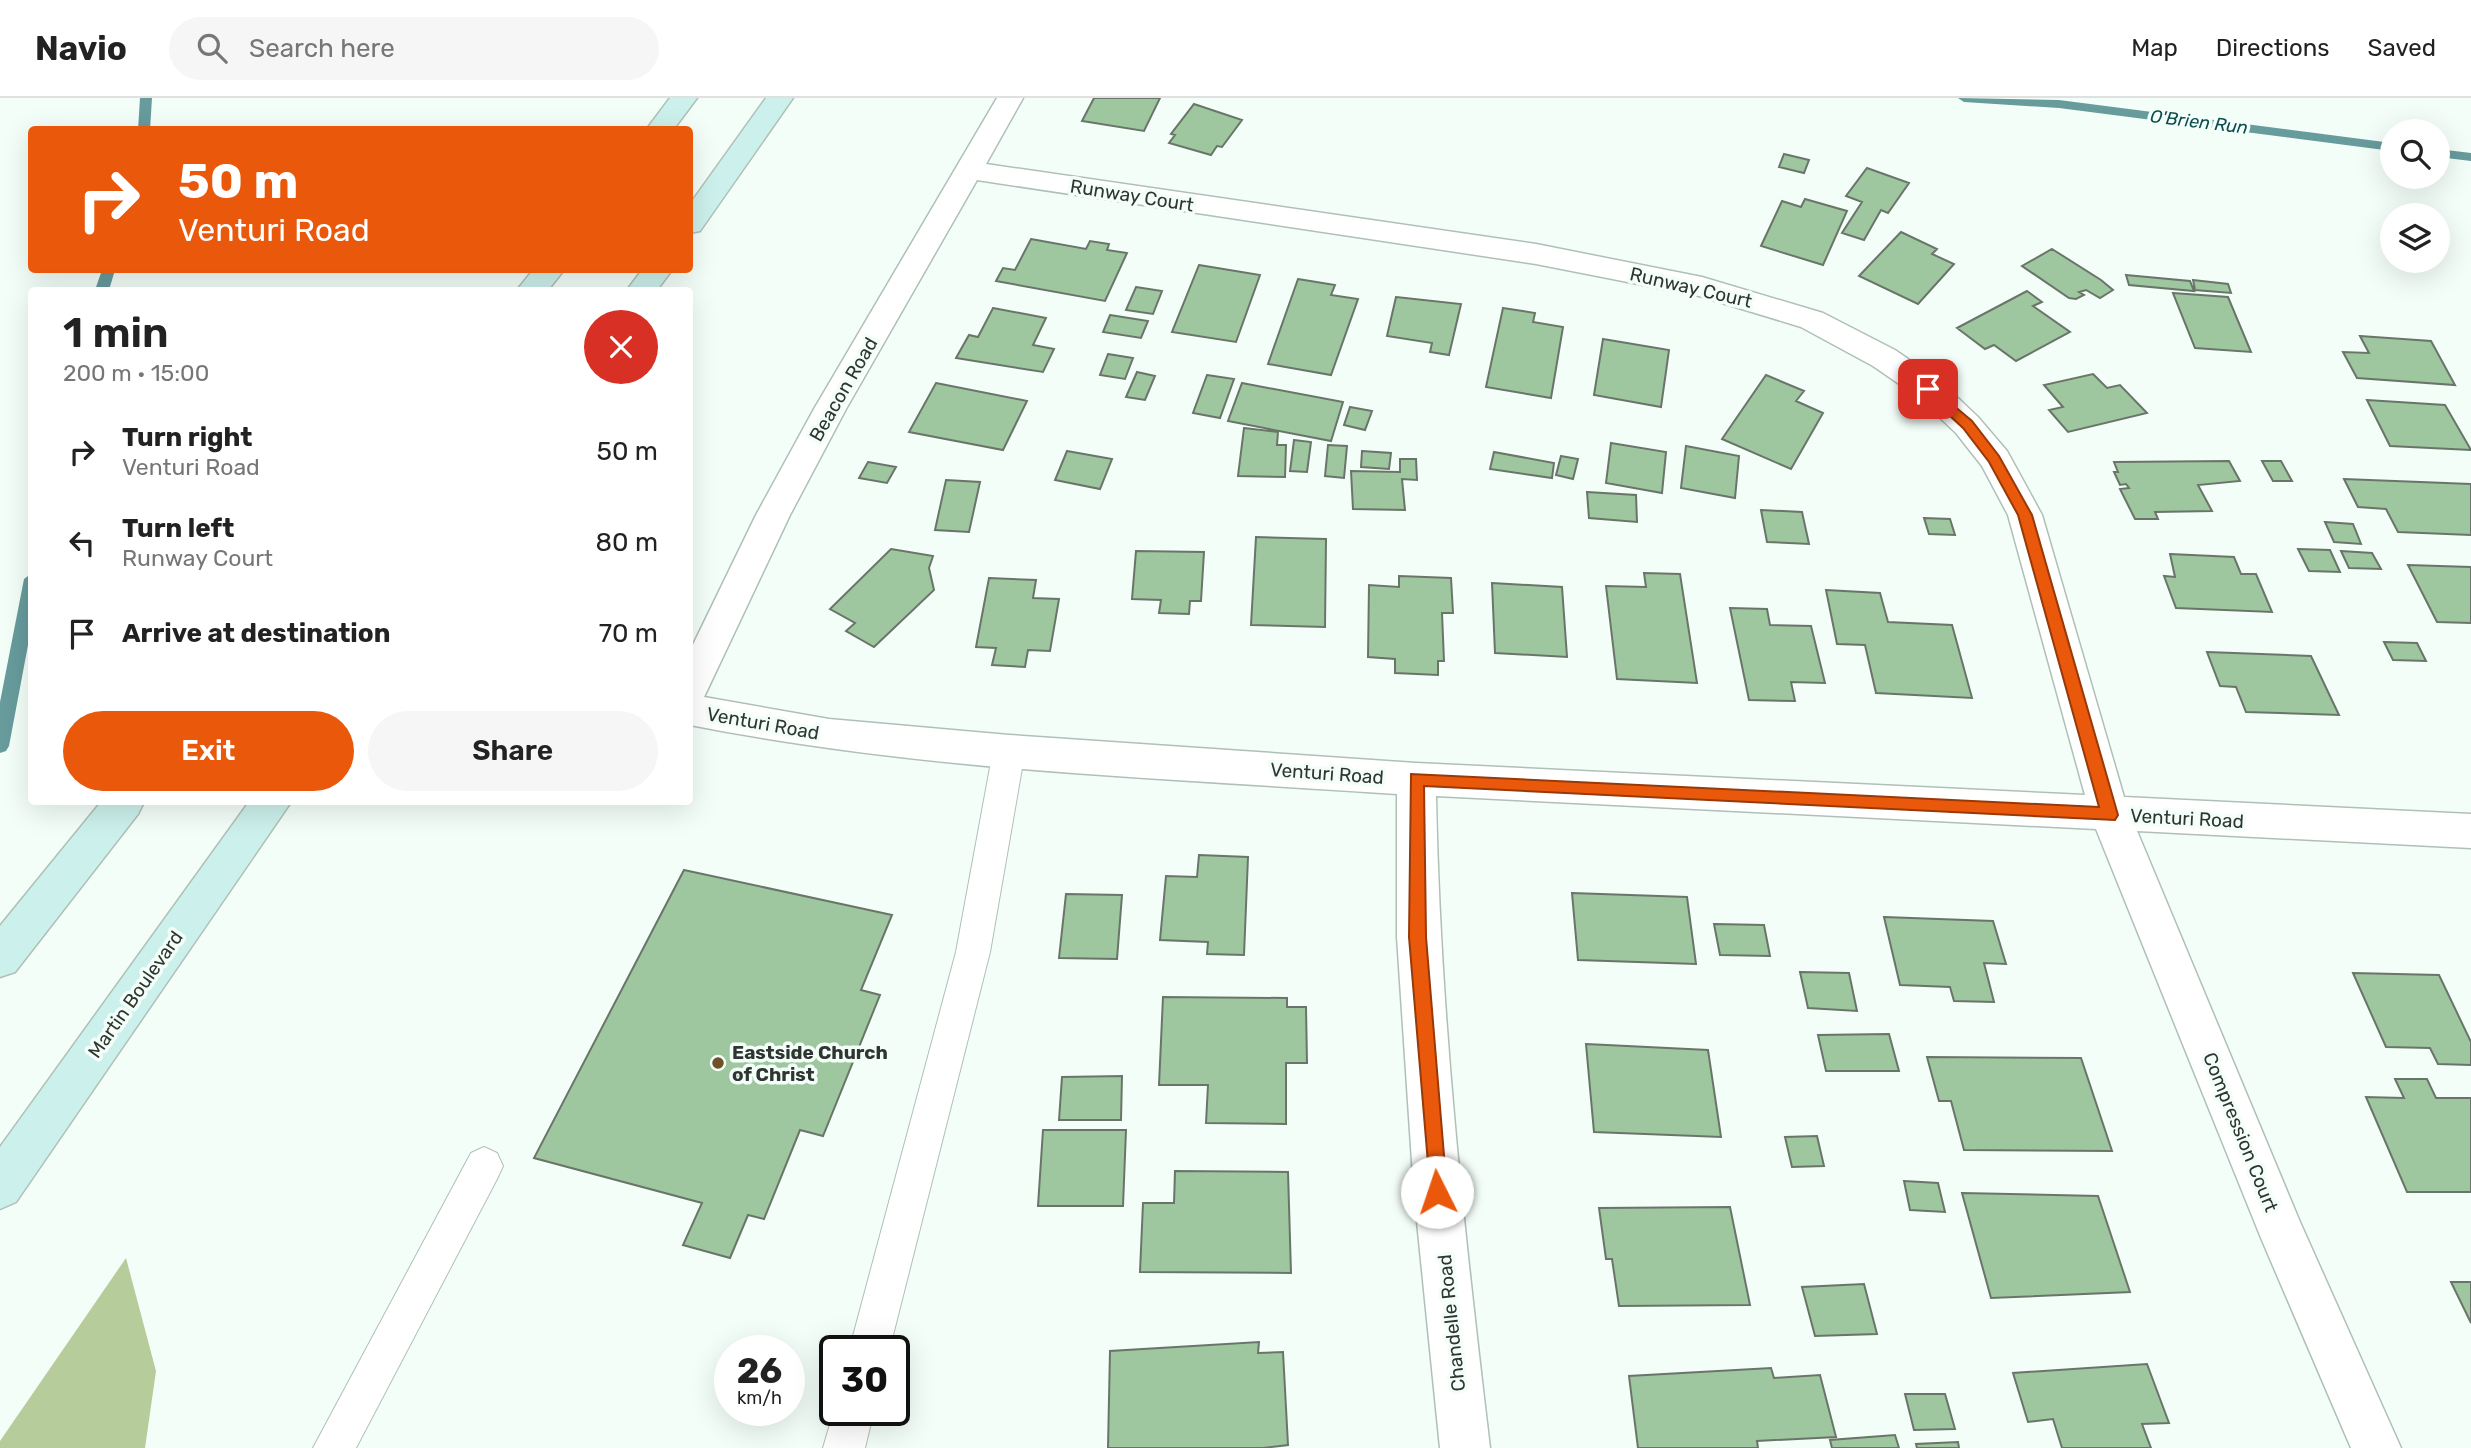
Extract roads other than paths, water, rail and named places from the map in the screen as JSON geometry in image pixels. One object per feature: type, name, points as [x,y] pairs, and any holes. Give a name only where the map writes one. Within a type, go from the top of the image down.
[{"type":"main road","points":[[662,126],[684,98]]},
{"type":"main road","points":[[693,220],[780,98]]},
{"type":"main road","points":[[535,287],[546,273]]},
{"type":"main road","points":[[0,958],[122,805]]},
{"type":"main road","name":"Martin Boulevard","points":[[0,1186],[269,805]]},
{"type":"main road","points":[[244,838],[292,805]]},
{"type":"street","name":"Beacon Road","points":[[693,682],[773,516],[824,420],[1010,98]]},
{"type":"street","name":"Runway Court","points":[[969,170],[1536,254],[1702,287],[1812,320],[1884,358],[1928,389],[1968,425],[1995,459],[2025,515],[2110,815]]},
{"type":"street","name":"Venturi Road","points":[[693,711],[829,735],[1009,751],[1416,779],[2471,831]]},
{"type":"street","name":"Chandelle Road","points":[[1416,779],[1420,964],[1437,1192],[1465,1448]]},
{"type":"street","name":"Compression Court","points":[[2110,815],[2284,1238],[2376,1448]]},
{"type":"lane","points":[[873,1335],[973,953],[1009,751]]},
{"type":"lane","points":[[334,1448],[484,1166]]},
{"type":"lane","points":[[844,1448],[850,1426]]},
{"type":"waterway","points":[[144,126],[146,98]]},
{"type":"waterway","name":"O'Brien Run","points":[[1964,98],[2059,104],[2380,145]]},
{"type":"waterway","name":"O'Brien Run","points":[[2450,154],[2471,157]]},
{"type":"waterway","points":[[103,287],[107,273]]},
{"type":"waterway","points":[[0,746],[28,600]]},
{"type":"place","name":"Eastside Church of Christ","points":[[718,1063]]}]
